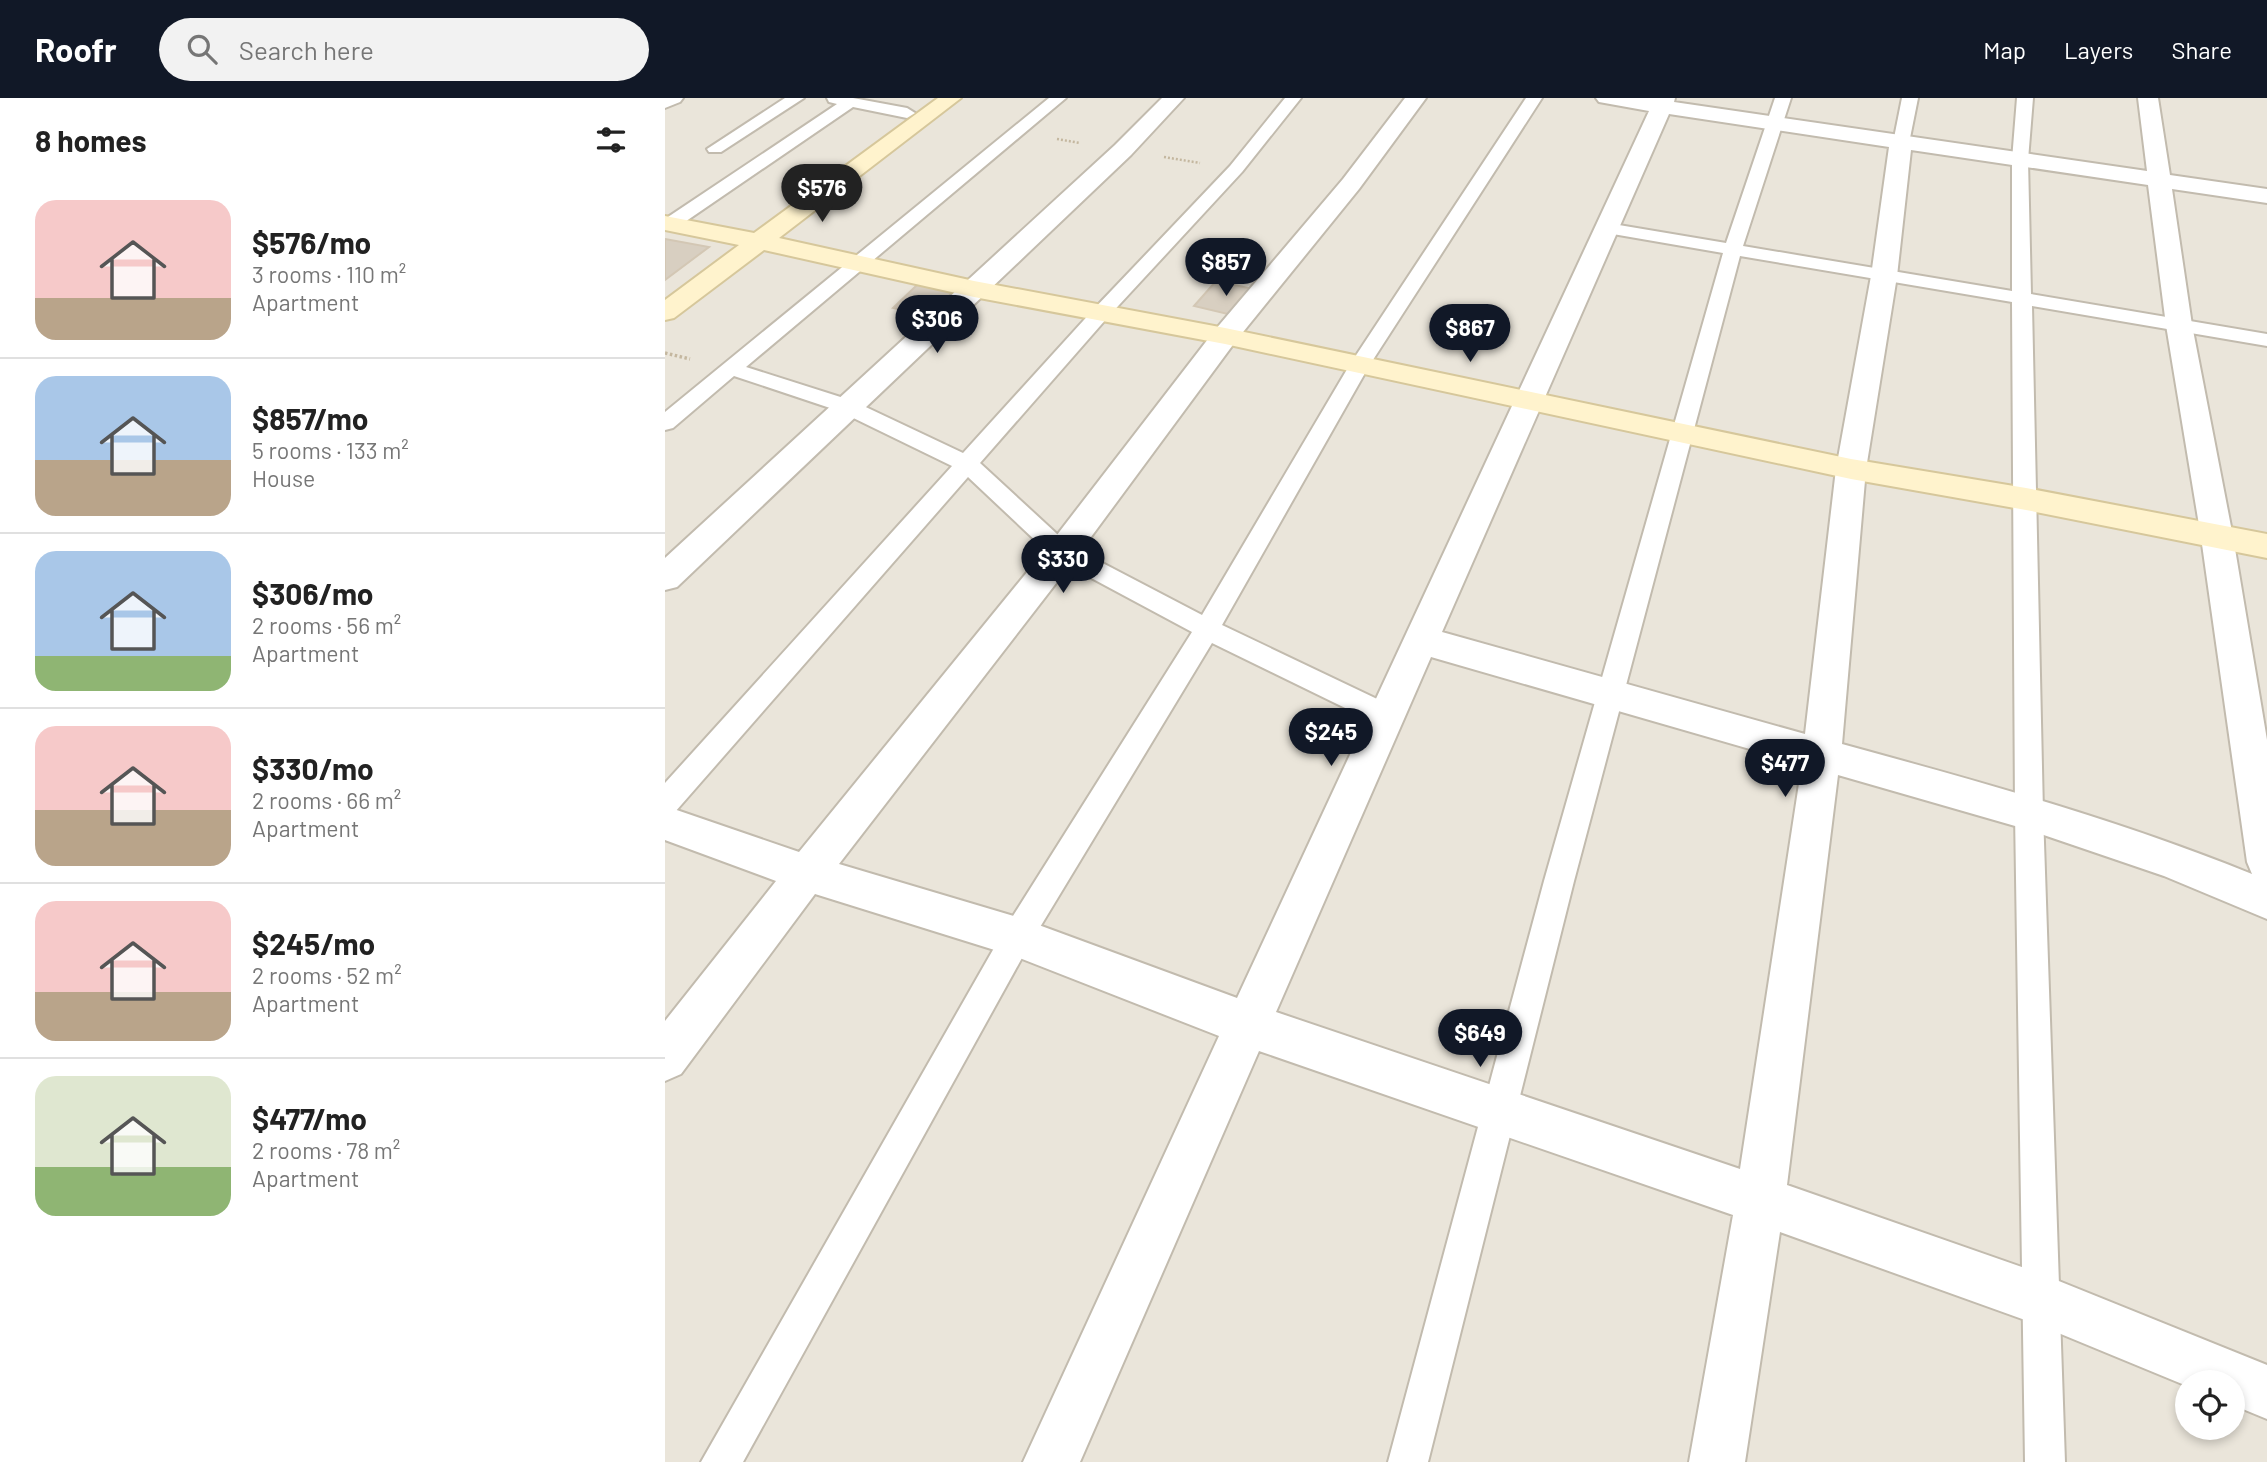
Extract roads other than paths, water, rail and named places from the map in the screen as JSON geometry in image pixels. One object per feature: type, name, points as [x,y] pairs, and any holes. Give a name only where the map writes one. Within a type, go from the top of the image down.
[{"type":"street","points":[[665,102],[673,98]]},
{"type":"street","points":[[665,312],[927,98]]},
{"type":"street","points":[[665,292],[748,242],[951,98]]},
{"type":"street","points":[[665,578],[1123,150],[1174,98]]},
{"type":"street","points":[[665,1058],[807,873],[1062,552],[1225,337],[1351,184],[1416,98]]},
{"type":"street","points":[[1606,98],[1778,110],[1901,143],[2267,196]]},
{"type":"street","points":[[2148,98],[2157,181],[2179,325],[2217,537],[2267,862]]},
{"type":"street","points":[[1051,1462],[1663,102]]},
{"type":"street","points":[[1717,1462],[1761,1200],[1822,754],[1851,469],[1884,276],[1901,143]]},
{"type":"street","points":[[667,224],[860,262],[974,289],[1225,337],[1851,469],[2026,499],[2267,547]]},
{"type":"street","points":[[1421,640],[2029,813],[2173,861],[2267,900]]},
{"type":"street","points":[[665,823],[807,873],[1017,937],[1248,1025],[1761,1200],[2039,1299],[2267,1392]]},
{"type":"lane","points":[[715,149],[796,98]]},
{"type":"lane","points":[[831,98],[907,113]]},
{"type":"lane","points":[[665,423],[1058,98]]},
{"type":"lane","points":[[665,803],[1100,314],[1236,169],[1293,98]]},
{"type":"lane","points":[[721,1462],[1017,937],[1207,629],[1359,366],[1534,98]]},
{"type":"lane","points":[[1901,143],[1910,98]]},
{"type":"lane","points":[[2025,98],[2020,160],[2029,813],[2045,1462]]},
{"type":"lane","points":[[667,224],[851,102]]},
{"type":"lane","points":[[1408,1462],[1609,693],[1733,249],[1778,110]]},
{"type":"lane","points":[[1607,228],[2267,340]]},
{"type":"lane","points":[[732,369],[846,407],[967,464],[1062,552],[1207,629],[1387,716]]}]
